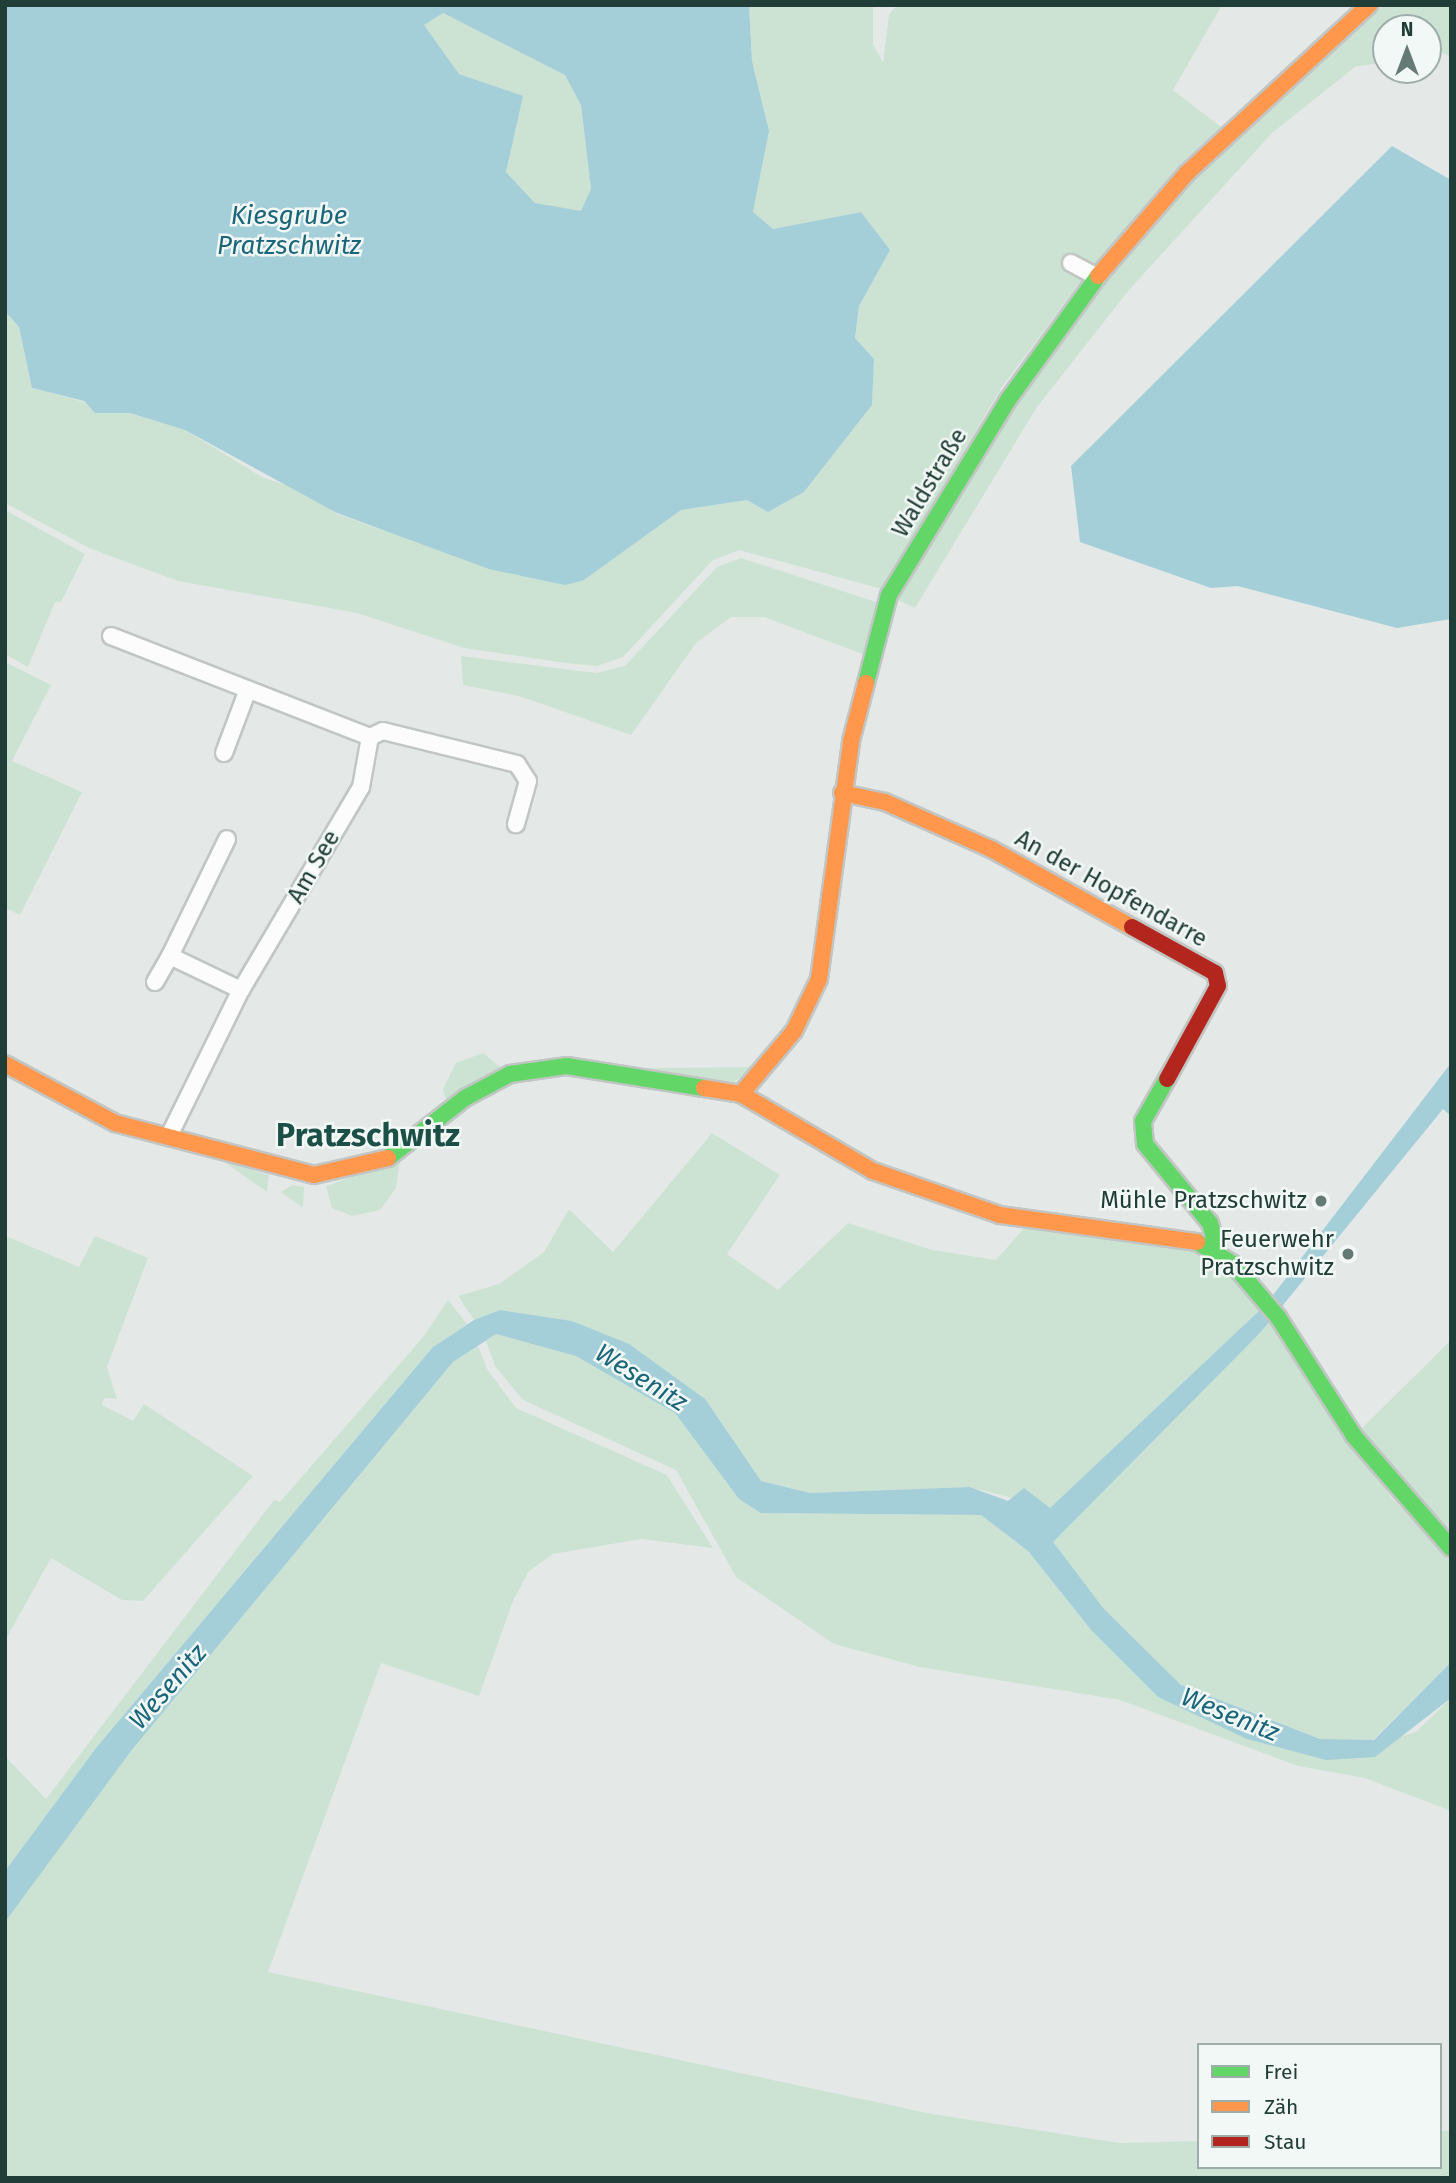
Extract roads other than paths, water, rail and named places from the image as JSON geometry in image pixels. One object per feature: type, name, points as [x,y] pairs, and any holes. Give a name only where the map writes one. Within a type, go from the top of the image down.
[{"type":"street","name":"Waldstraße","points":[[741,1094],[794,1031],[819,979],[842,793],[889,595],[1008,400],[1097,277],[1187,173],[1369,5]]},
{"type":"street","points":[[1071,263],[1097,277]]},
{"type":"street","points":[[111,636],[247,692],[370,737],[383,731],[517,764],[528,781],[516,824]]},
{"type":"street","points":[[224,753],[247,692]]},
{"type":"street","name":"Am See","points":[[170,1134],[241,990],[361,787],[370,737]]},
{"type":"street","name":"An der Hopfendarre","points":[[842,793],[885,802],[991,849],[1215,973],[1219,986],[1143,1121],[1145,1144],[1210,1223],[1217,1250]]},
{"type":"street","points":[[155,982],[227,839]]},
{"type":"street","points":[[170,956],[241,990]]},
{"type":"street","points":[[5,1064],[96,1115],[297,1172],[340,1175],[381,1164],[489,1083],[544,1067],[741,1094],[873,1171],[1000,1215],[1201,1243],[1217,1250],[1278,1317],[1354,1436],[1451,1548]]},
{"type":"water","name":"Kiesgrube Pratzschwitz","points":[[5,5],[749,5],[752,61],[769,131],[753,212],[773,229],[861,212],[890,250],[859,306],[855,338],[874,359],[872,405],[804,492],[768,512],[747,500],[681,510],[584,580],[565,585],[489,569],[337,513],[185,430],[130,413],[95,413],[84,401],[32,388],[19,327],[5,311]],"holes":[[[443,13],[565,75],[581,105],[591,189],[581,211],[535,203],[506,172],[523,96],[459,74],[424,25]]]},
{"type":"water","points":[[1392,146],[1451,180],[1451,619],[1397,628],[1238,586],[1211,588],[1080,542],[1071,466]]},
{"type":"water","points":[[1451,1063],[1451,1116],[1443,1109],[1279,1310],[1270,1299]]},
{"type":"water","name":"Wesenitz","points":[[1261,1309],[1271,1320],[1256,1337],[1053,1542],[1104,1609],[1181,1685],[1320,1739],[1374,1740],[1451,1662],[1451,1698],[1375,1757],[1326,1760],[1247,1739],[1158,1697],[1092,1631],[1028,1551],[981,1515],[761,1513],[739,1499],[675,1413],[576,1356],[496,1334],[453,1362],[131,1751],[5,1922],[5,1871],[96,1748],[433,1347],[474,1320],[500,1310],[572,1321],[629,1344],[705,1399],[761,1481],[810,1493],[970,1487],[1008,1501],[1024,1488],[1050,1508]]},
{"type":"place","name":"Mühle Pratzschwitz","points":[[1321,1201]]},
{"type":"place","name":"Feuerwehr Pratzschwitz","points":[[1348,1254]]},
{"type":"district","name":"Pratzschwitz","points":[[368,1135]]}]
